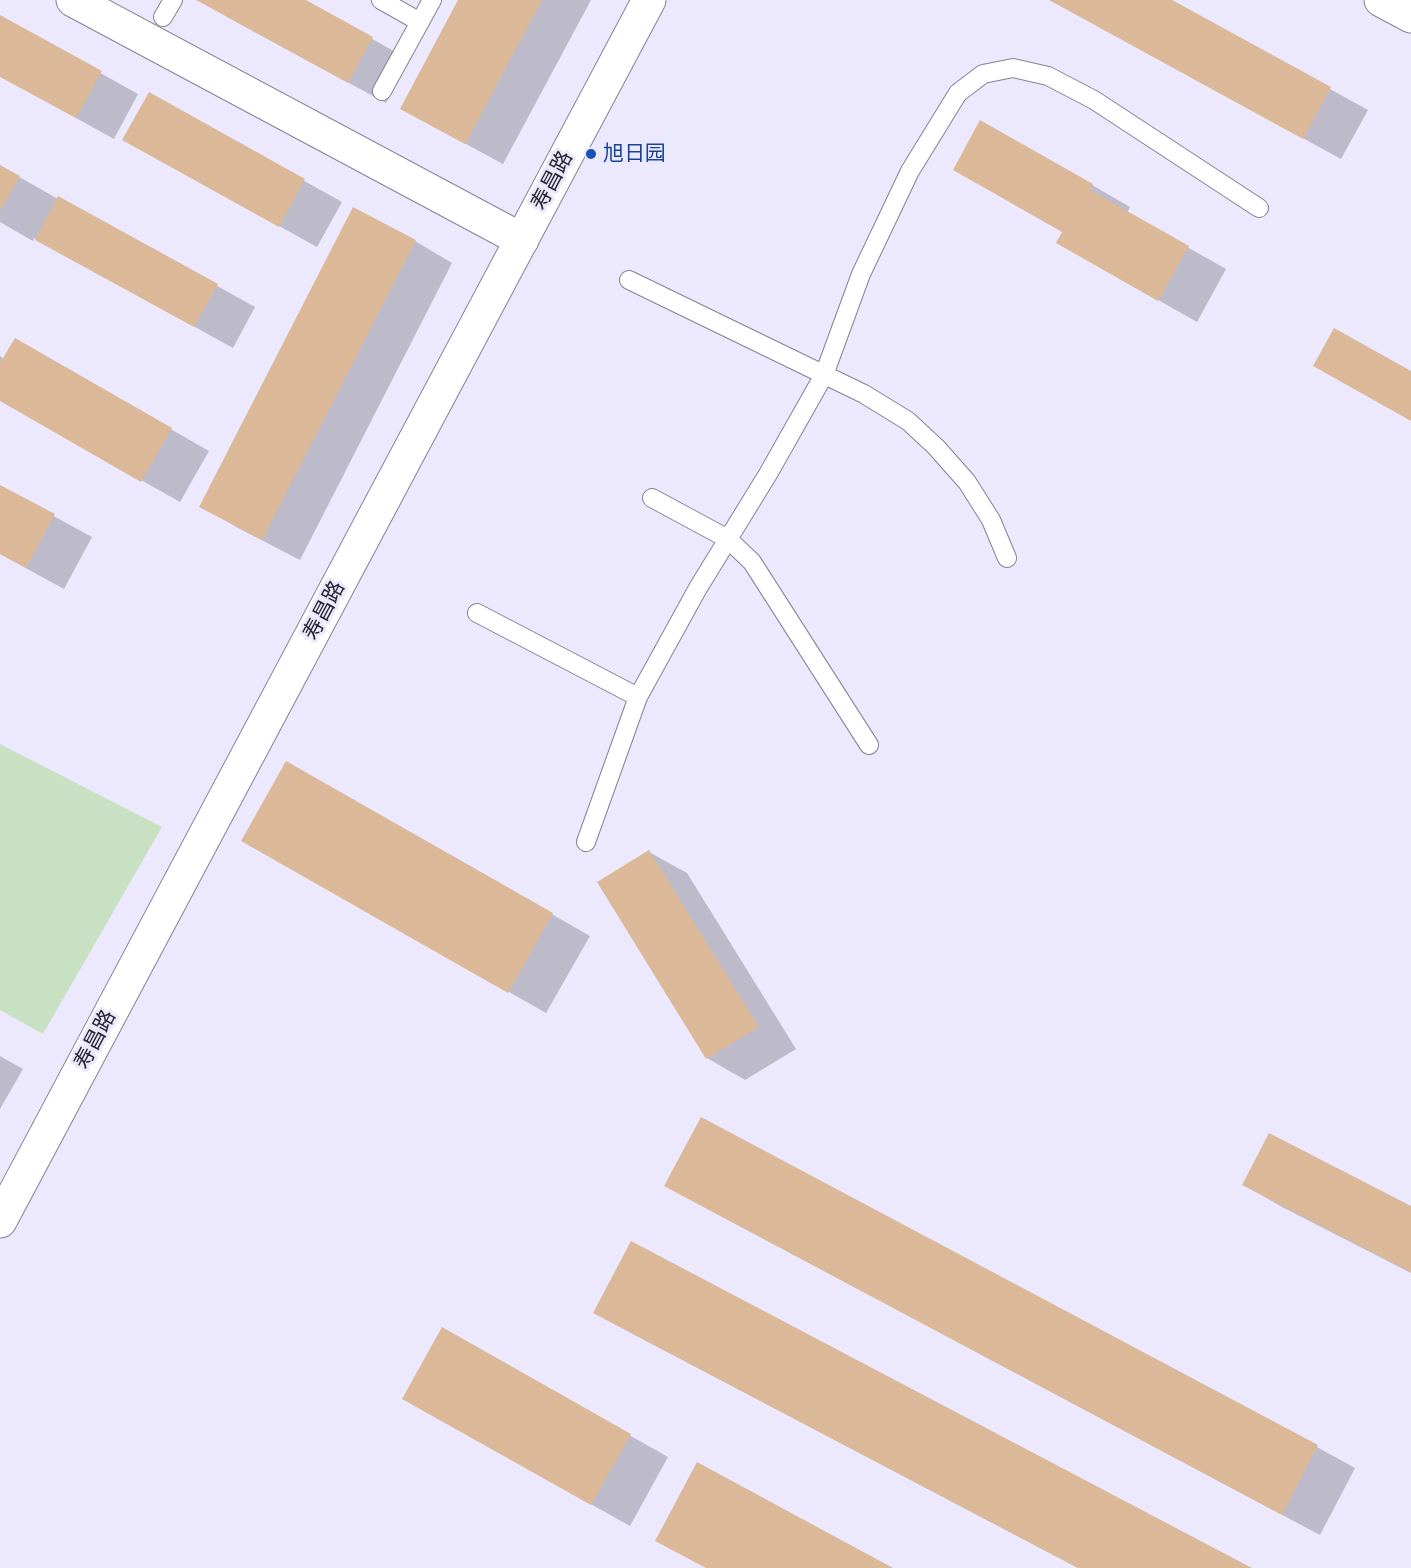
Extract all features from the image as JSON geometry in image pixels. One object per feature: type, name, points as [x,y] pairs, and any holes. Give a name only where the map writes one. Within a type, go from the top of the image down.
[{"type":"street","points":[[73,0],[513,235]]},
{"type":"street","name":"寿昌路","points":[[0,1221],[513,235],[627,0]]},
{"type":"street","name":"寿昌路","points":[[0,1179],[513,235],[649,0]]},
{"type":"street","points":[[1381,0],[1411,16]]},
{"type":"lane","points":[[163,17],[173,0]]},
{"type":"lane","points":[[381,0],[420,22]]},
{"type":"lane","points":[[382,91],[432,0]]},
{"type":"lane","points":[[586,842],[638,698],[698,588],[768,474],[824,375],[861,274],[910,171],[958,93],[983,74],[1012,68],[1048,76],[1094,100],[1259,208]]},
{"type":"lane","points":[[629,280],[864,394],[908,422],[936,447],[967,482],[991,520],[1006,558]]},
{"type":"lane","points":[[652,498],[728,538],[752,562],[869,746]]},
{"type":"lane","points":[[477,613],[638,698]]},
{"type":"green space","points":[[0,744],[162,827],[43,1034],[0,1010]]},
{"type":"building","points":[[196,0],[306,0],[373,37],[348,83]]},
{"type":"building","points":[[458,0],[542,0],[465,144],[400,109]]},
{"type":"building","points":[[1049,0],[1172,0],[1331,87],[1303,139]]},
{"type":"building","points":[[0,15],[102,71],[76,118],[0,77]]},
{"type":"building","points":[[149,92],[305,179],[279,227],[122,140]]},
{"type":"building","points":[[980,120],[1093,184],[1090,190],[1189,246],[1158,301],[1056,243],[1062,232],[953,170]]},
{"type":"building","points":[[0,165],[20,176],[0,211]]},
{"type":"building","points":[[58,196],[218,284],[194,327],[35,240]]},
{"type":"building","points":[[353,207],[416,240],[262,540],[199,507]]},
{"type":"building","points":[[1334,328],[1411,371],[1411,421],[1313,366]]},
{"type":"building","points":[[15,338],[172,428],[141,482],[0,401],[0,363]]},
{"type":"building","points":[[0,485],[55,514],[26,568],[0,554]]},
{"type":"building","points":[[286,761],[553,913],[508,993],[241,841]]},
{"type":"building","points":[[649,850],[759,1027],[706,1059],[597,882]]},
{"type":"building","points":[[701,1117],[1318,1445],[1282,1515],[664,1186]]},
{"type":"building","points":[[1269,1133],[1411,1206],[1411,1272],[1242,1185]]},
{"type":"building","points":[[631,1241],[1252,1568],[1078,1568],[593,1313]]},
{"type":"building","points":[[442,1327],[631,1434],[591,1505],[402,1399]]},
{"type":"building","points":[[697,1462],[893,1568],[706,1568],[655,1541]]},
{"type":"place","name":"旭日园","points":[[591,154]]}]
